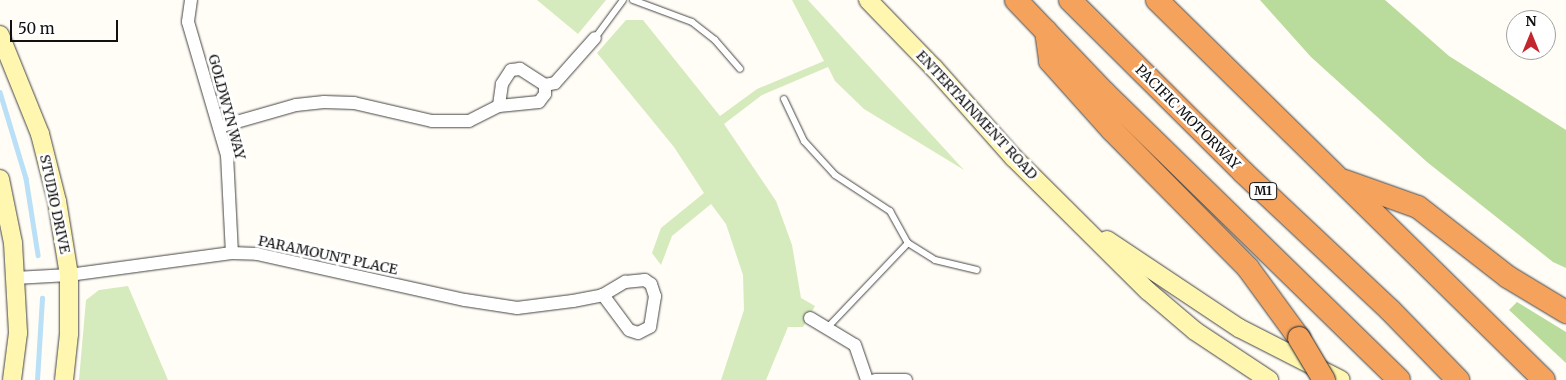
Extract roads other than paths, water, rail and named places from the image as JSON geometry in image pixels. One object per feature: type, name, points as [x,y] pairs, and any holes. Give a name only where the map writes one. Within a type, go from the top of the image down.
[{"type":"highway","points":[[1016,0],[1399,380]]},
{"type":"highway","name":"PACIFIC MOTORWAY","points":[[1070,0],[1458,380]]},
{"type":"highway","points":[[1156,0],[1544,380]]},
{"type":"highway","points":[[1046,31],[1050,61],[1112,130],[1248,268],[1299,338],[1324,380]]},
{"type":"highway","points":[[1336,178],[1418,208],[1508,277],[1566,312]]},
{"type":"street","name":"GOLDWYN WAY","points":[[191,0],[188,22],[226,155],[232,253]]},
{"type":"street","name":"ENTERTAINMENT ROAD","points":[[868,0],[934,68],[1014,158],[1088,228],[1120,264],[1170,310],[1235,360],[1269,380]]},
{"type":"street","name":"STUDIO DRIVE","points":[[0,35],[40,134],[57,201],[70,275],[70,334],[64,380]]},
{"type":"street","points":[[499,106],[502,84],[511,70],[520,69],[545,85],[555,84],[595,38]]},
{"type":"street","points":[[219,127],[296,105],[324,102],[354,103],[449,123],[469,121],[499,106],[539,102],[545,94],[545,85]]},
{"type":"street","points":[[0,179],[13,243],[18,333],[12,380]]},
{"type":"street","name":"ENTERTAINMENT ROAD","points":[[1088,228],[1239,328],[1341,380]]},
{"type":"street","name":"PARAMOUNT PLACE","points":[[15,278],[70,275],[232,253],[257,254],[493,306],[547,307],[603,294],[635,279],[651,284],[655,296],[650,327],[638,333],[629,330],[603,294]]},
{"type":"street","points":[[810,318],[828,327],[855,346],[867,380]]},
{"type":"street","points":[[875,380],[906,380]]},
{"type":"lane","points":[[595,38],[623,0]]},
{"type":"lane","points":[[633,0],[692,22],[715,40],[740,69]]},
{"type":"lane","points":[[784,99],[804,141],[835,175],[890,210],[908,243],[935,260],[977,270]]},
{"type":"lane","points":[[828,327],[908,243]]},
{"type":"waterway","points":[[0,92],[26,178],[38,255]]},
{"type":"waterway","points":[[37,380],[42,298]]}]
